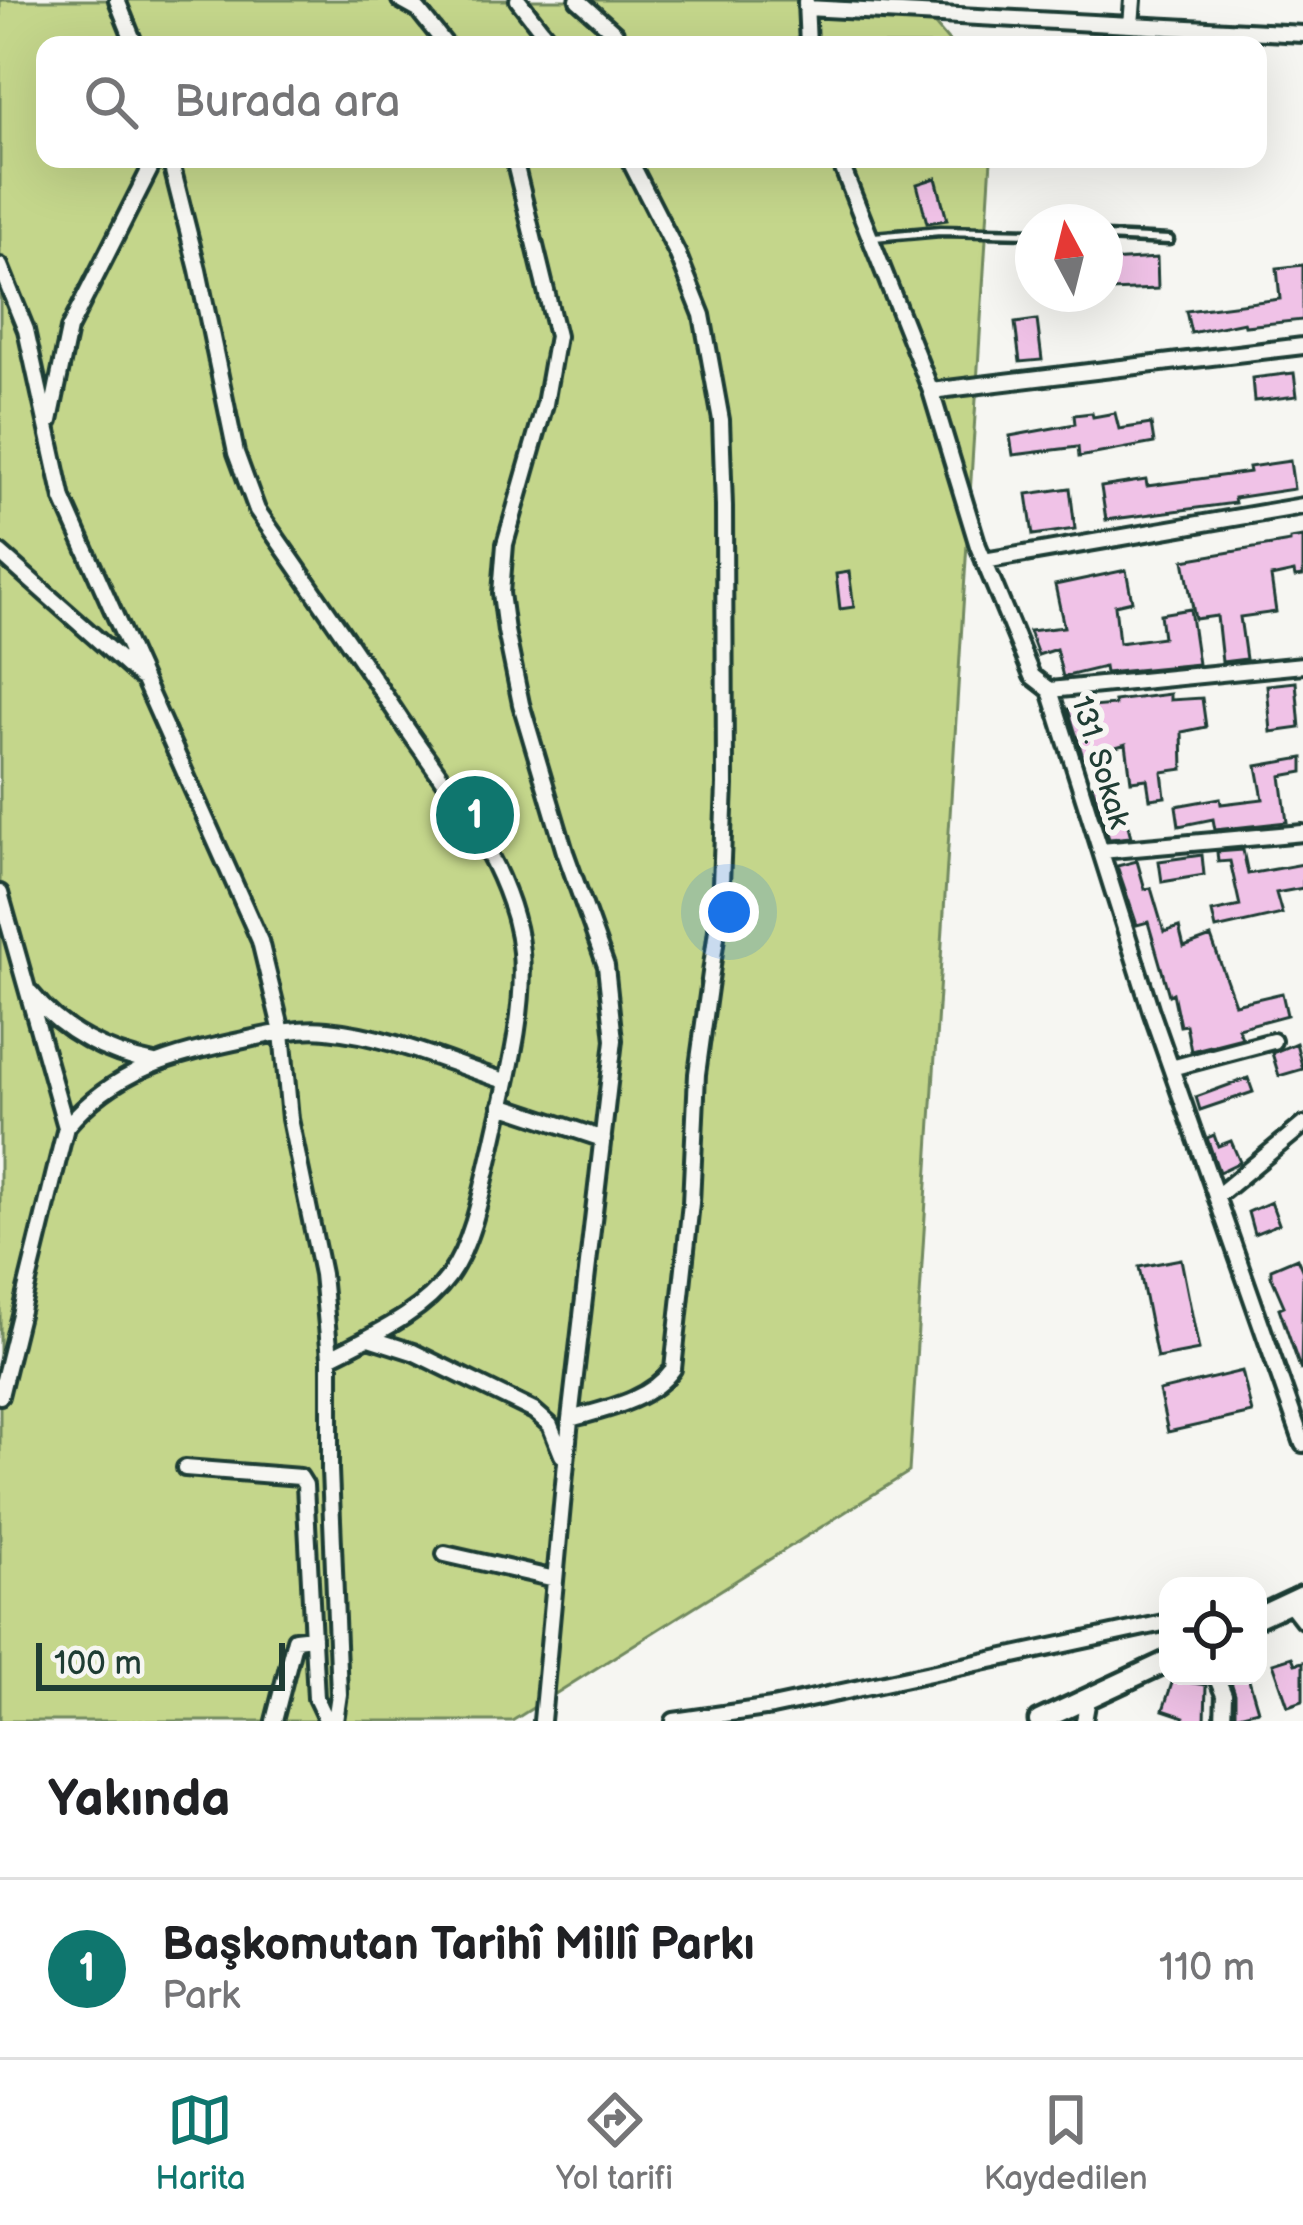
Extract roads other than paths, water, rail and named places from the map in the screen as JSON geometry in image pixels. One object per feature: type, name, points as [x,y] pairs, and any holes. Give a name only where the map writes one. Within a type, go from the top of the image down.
[{"type":"main road","points":[[1039,1721],[1159,1664]]},
{"type":"street","points":[[116,0],[131,36]]},
{"type":"street","points":[[400,0],[418,10],[439,36]]},
{"type":"street","points":[[518,0],[546,36]]},
{"type":"street","points":[[578,0],[615,33]]},
{"type":"street","points":[[1131,26],[1133,0]]},
{"type":"street","points":[[808,36],[806,4],[1303,34]]},
{"type":"street","points":[[49,426],[69,329],[150,168]]},
{"type":"street","points":[[172,168],[199,270],[236,453],[257,510],[478,838],[513,910],[521,954],[518,1014],[501,1106],[475,1222],[454,1274],[418,1310],[330,1357]]},
{"type":"street","points":[[516,168],[557,336],[545,404],[505,544],[501,593],[521,704],[565,852],[606,966],[614,1040],[570,1420],[542,1721]]},
{"type":"street","points":[[570,1420],[647,1393],[673,1369],[691,1203],[697,1074],[721,887],[725,784],[721,420],[702,315],[634,168]]},
{"type":"street","name":"131. Sokak","points":[[843,168],[931,391],[984,561],[1032,676],[1050,690],[1171,1068],[1303,1444]]},
{"type":"street","points":[[0,266],[26,330],[63,499],[260,940],[282,1032],[290,1119],[322,1274],[330,1357],[339,1694],[331,1721]]},
{"type":"street","points":[[931,391],[1303,346]]},
{"type":"street","points":[[984,561],[1303,506]]},
{"type":"street","points":[[0,553],[144,680]]},
{"type":"street","points":[[1050,690],[1303,665]]},
{"type":"street","points":[[1101,851],[1303,832]]},
{"type":"street","points":[[0,893],[66,1127]]},
{"type":"street","points":[[24,984],[41,1005],[94,1045],[120,1057],[154,1063]]},
{"type":"street","points":[[0,1396],[66,1127],[88,1100],[171,1056],[282,1032],[323,1029],[376,1038],[506,1081]]},
{"type":"street","points":[[1171,1068],[1273,1040]]},
{"type":"street","points":[[501,1106],[604,1139]]},
{"type":"street","points":[[1216,1197],[1303,1125]]},
{"type":"street","points":[[369,1338],[413,1352],[534,1411],[550,1425],[566,1469]]},
{"type":"street","points":[[185,1468],[300,1477],[305,1485],[316,1698],[331,1721]]},
{"type":"street","points":[[445,1554],[555,1579]]},
{"type":"street","points":[[1276,1608],[1303,1620]]},
{"type":"street","points":[[674,1721],[772,1707],[1159,1624]]},
{"type":"street","points":[[274,1721],[295,1639],[313,1637]]},
{"type":"street","points":[[1220,1685],[1223,1721]]},
{"type":"street","points":[[1084,1721],[1088,1699]]},
{"type":"lane","points":[[870,237],[1015,233]]},
{"type":"lane","points":[[1123,238],[1169,240]]},
{"type":"place","name":"Başkomutan Tarihî Millî Parkı","points":[[475,815]]}]
